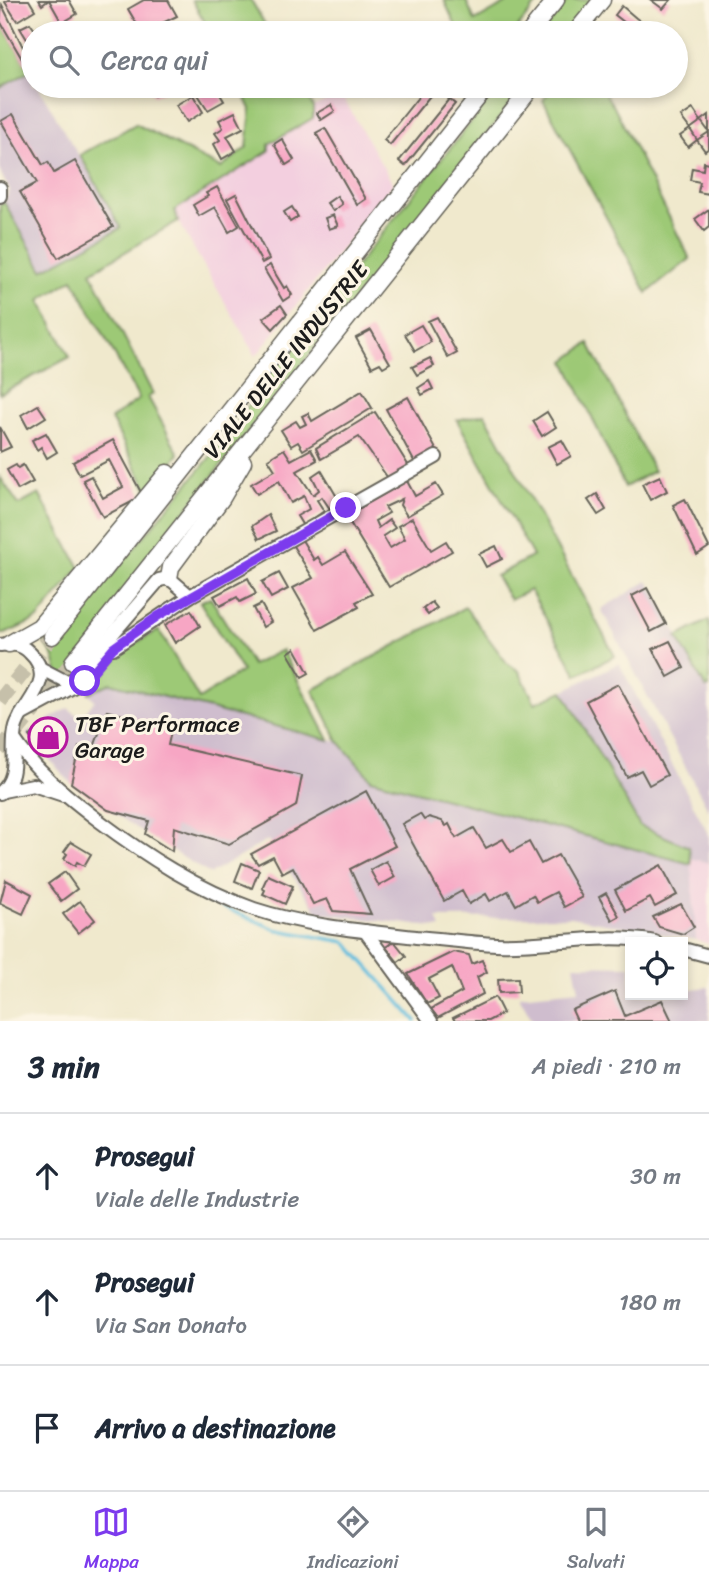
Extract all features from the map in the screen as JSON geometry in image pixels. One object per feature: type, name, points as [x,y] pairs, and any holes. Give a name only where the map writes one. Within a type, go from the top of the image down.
[{"type":"main road","points":[[539,21],[556,0]]},
{"type":"main road","points":[[585,21],[602,0]]},
{"type":"main road","name":"VIALE DELLE INDUSTRIE","points":[[52,636],[478,98]]},
{"type":"main road","name":"VIALE DELLE INDUSTRIE","points":[[73,662],[523,98]]},
{"type":"main road","points":[[5,645],[39,628],[225,405],[248,388]]},
{"type":"main road","points":[[169,579],[170,567],[222,498],[267,420]]},
{"type":"street","points":[[0,188],[0,196]]},
{"type":"street","points":[[113,648],[190,596],[436,457]]},
{"type":"street","points":[[5,645],[24,648],[40,668],[65,681],[73,680],[155,583],[169,579]]},
{"type":"street","points":[[169,579],[190,596]]},
{"type":"street","points":[[21,715],[77,687],[113,648],[169,579]]},
{"type":"street","points":[[0,792],[13,772],[14,739],[21,715],[39,689],[40,668]]},
{"type":"street","points":[[14,739],[28,760],[69,798],[140,851],[202,887],[254,909],[307,923],[492,944],[625,939]]},
{"type":"street","points":[[0,792],[33,785],[69,798]]},
{"type":"street","points":[[365,931],[431,1021]]},
{"type":"street","points":[[688,950],[709,956]]},
{"type":"shaded area","points":[[21,76],[21,98],[45,98],[121,228],[43,271],[4,202],[10,191],[0,172],[0,89]]},
{"type":"shaded area","points":[[332,98],[343,98],[393,184],[256,356],[178,221],[175,210],[269,151],[268,145],[313,118],[313,107]]},
{"type":"shaded area","points":[[648,581],[706,687],[709,687],[709,811],[601,609]]},
{"type":"shaded area","points":[[619,663],[709,835],[709,863],[690,858],[689,847],[640,826],[563,691]]},
{"type":"shaded area","points":[[111,683],[317,738],[338,741],[371,779],[691,864],[696,940],[571,917],[437,918],[441,928],[318,913],[268,840],[210,874],[145,834],[71,783],[26,734],[68,708],[81,718],[95,700],[88,693]]},
{"type":"shaded area","points":[[690,858],[709,863],[709,944],[696,940]]},
{"type":"shaded area","points":[[574,965],[625,966],[625,1000],[688,1000],[688,989],[709,987],[709,1021],[533,1021],[519,996],[579,990]]},
{"type":"green space","points":[[192,0],[251,0],[263,21],[204,21]]},
{"type":"green space","points":[[444,0],[466,0],[475,21],[454,21]]},
{"type":"green space","points":[[512,0],[540,0],[523,21],[475,21]]},
{"type":"green space","points":[[568,0],[594,0],[577,21],[551,21]]},
{"type":"green space","points":[[0,21],[21,56],[21,76],[0,88]]},
{"type":"green space","points":[[246,98],[308,98],[313,107],[313,118],[269,144],[269,151],[175,210],[178,221],[91,272],[153,394],[148,397],[179,454],[148,491],[111,419],[139,399],[73,279],[40,300],[70,357],[0,394],[0,204],[4,202],[43,270],[121,228],[80,155],[136,124],[221,168],[247,147],[251,109]]},
{"type":"green space","points":[[490,98],[515,98],[192,502],[79,672],[59,675],[53,655],[39,634],[55,643],[227,437],[269,375]]},
{"type":"green space","points":[[608,98],[616,110],[690,259],[647,293],[543,100]]},
{"type":"green space","points":[[589,343],[654,471],[625,487],[565,361]]},
{"type":"green space","points":[[485,414],[615,656],[577,675],[530,590],[510,600],[496,576],[533,556],[457,420]]},
{"type":"green space","points":[[0,477],[19,505],[39,494],[80,568],[38,619],[5,634],[0,634]]},
{"type":"green space","points":[[210,597],[252,665],[282,650],[329,740],[111,683],[88,693],[125,649],[159,630],[199,699],[242,671],[200,602]]},
{"type":"green space","points":[[465,607],[507,663],[519,671],[535,703],[563,691],[640,826],[689,847],[691,864],[371,779],[338,741],[313,690]]},
{"type":"green space","points":[[709,620],[709,687],[706,688],[677,637]]},
{"type":"building","points":[[29,0],[35,10],[17,21],[5,2]]},
{"type":"building","points":[[49,0],[69,0],[77,14],[61,21]]},
{"type":"building","points":[[144,0],[168,0],[177,16],[167,21],[135,21],[128,9]]},
{"type":"building","points":[[651,0],[671,0],[663,9]]},
{"type":"building","points":[[2,5],[21,43],[21,57],[0,21]]},
{"type":"building","points":[[622,6],[640,21],[623,21],[615,15]]},
{"type":"building","points":[[188,98],[195,98],[203,112],[187,122],[176,105]]},
{"type":"building","points":[[200,98],[222,98],[224,101],[208,110]]},
{"type":"building","points":[[417,98],[428,98],[390,145],[384,140]]},
{"type":"building","points":[[449,99],[455,104],[405,166],[399,161]]},
{"type":"building","points":[[331,105],[335,111],[321,120],[317,113]]},
{"type":"building","points":[[693,109],[701,121],[690,129],[681,117]]},
{"type":"building","points":[[235,112],[243,128],[227,136],[236,151],[222,159],[214,144],[220,140],[215,133],[223,128],[219,120]]},
{"type":"building","points":[[13,114],[43,165],[48,162],[54,173],[75,161],[113,227],[58,258],[20,192],[37,183],[1,121]]},
{"type":"building","points":[[709,115],[709,132],[701,121]]},
{"type":"building","points":[[325,128],[366,199],[357,205],[316,133]]},
{"type":"building","points":[[690,129],[697,140],[688,147],[680,136]]},
{"type":"building","points":[[709,132],[709,148],[705,151],[697,140]]},
{"type":"building","points":[[282,139],[294,160],[286,165],[274,144]]},
{"type":"building","points":[[704,162],[709,163],[709,194],[698,192],[700,182],[690,180],[692,168],[703,170]]},
{"type":"building","points":[[217,187],[239,226],[229,232],[215,207],[199,216],[193,205]]},
{"type":"building","points":[[236,194],[269,259],[262,263],[227,199]]},
{"type":"building","points":[[337,196],[342,204],[333,211],[327,203]]},
{"type":"building","points":[[292,207],[298,217],[290,222],[284,212]]},
{"type":"building","points":[[709,209],[709,227],[704,231],[695,219]]},
{"type":"building","points":[[333,215],[338,226],[329,229],[325,218]]},
{"type":"building","points":[[270,265],[284,288],[287,286],[292,295],[283,301],[264,269]]},
{"type":"building","points":[[281,305],[287,314],[273,329],[263,318]]},
{"type":"building","points":[[437,317],[457,353],[448,358],[428,321]]},
{"type":"building","points":[[421,325],[431,342],[415,351],[405,334]]},
{"type":"building","points":[[371,330],[390,363],[383,367],[380,363],[372,367],[356,338]]},
{"type":"building","points":[[430,358],[434,366],[417,375],[412,367]]},
{"type":"building","points":[[429,381],[433,389],[422,395],[418,388]]},
{"type":"building","points":[[362,391],[372,408],[303,450],[298,442],[291,446],[281,430],[296,421],[300,427],[306,424],[302,416],[308,413],[312,421]]},
{"type":"building","points":[[408,397],[437,451],[415,463],[386,409]]},
{"type":"building","points":[[38,405],[46,417],[28,428],[21,415]]},
{"type":"building","points":[[375,412],[410,468],[390,481],[359,437],[321,459],[316,448]]},
{"type":"building","points":[[547,412],[556,427],[542,436],[533,421]]},
{"type":"building","points":[[0,427],[11,447],[0,452]]},
{"type":"building","points":[[46,433],[57,452],[47,458],[41,447],[37,450],[32,440]]},
{"type":"building","points":[[113,440],[143,496],[103,517],[83,480],[91,476],[103,498],[123,487],[109,460],[80,475],[73,462]]},
{"type":"building","points":[[562,440],[571,456],[557,464],[548,447]]},
{"type":"building","points":[[284,449],[291,460],[311,449],[317,460],[297,471],[313,495],[319,490],[312,476],[321,470],[343,507],[332,512],[322,497],[317,500],[324,511],[303,526],[297,516],[309,509],[304,496],[291,503],[279,481],[257,494],[251,484],[275,470],[268,459]]},
{"type":"building","points":[[16,465],[18,468],[23,465],[33,482],[18,490],[7,470]]},
{"type":"building","points":[[660,476],[667,491],[650,500],[642,484]]},
{"type":"building","points":[[407,481],[415,496],[436,484],[443,495],[407,516],[400,505],[402,499],[385,507],[389,513],[375,521],[378,528],[389,520],[395,528],[383,536],[390,548],[405,539],[398,526],[412,518],[431,550],[446,541],[452,551],[389,587],[346,516]]},
{"type":"building","points":[[597,494],[606,510],[598,515],[588,500]]},
{"type":"building","points":[[685,499],[709,547],[697,555],[673,505]]},
{"type":"building","points":[[268,515],[276,531],[259,539],[252,526]]},
{"type":"building","points":[[302,540],[314,560],[318,557],[323,565],[345,552],[372,594],[356,602],[359,607],[317,630],[293,588],[313,578],[293,546]]},
{"type":"building","points":[[496,546],[502,559],[486,567],[479,554]]},
{"type":"building","points":[[279,573],[288,589],[271,598],[262,582]]},
{"type":"building","points":[[248,578],[256,594],[240,602],[237,597],[220,606],[214,596]]},
{"type":"building","points":[[647,588],[666,624],[651,632],[632,596]]},
{"type":"building","points":[[432,602],[437,608],[428,615],[423,609]]},
{"type":"building","points":[[261,604],[271,622],[263,627],[253,608]]},
{"type":"building","points":[[191,610],[200,626],[175,643],[165,625]]},
{"type":"building","points":[[670,641],[684,668],[668,677],[653,649]]},
{"type":"building","points":[[295,648],[309,673],[302,677],[288,653]]},
{"type":"building","points":[[618,684],[667,775],[649,785],[641,770],[627,777],[586,701]]},
{"type":"building","points":[[107,711],[172,727],[168,745],[302,776],[296,806],[229,844],[174,827],[172,851],[145,834],[149,821],[108,810],[71,783],[79,747],[93,750]]},
{"type":"building","name":"TBF Performace Garage","points":[[54,722],[66,738],[41,752],[29,736]]},
{"type":"building","points":[[366,791],[395,846],[350,869],[371,914],[333,911],[327,899],[313,904],[293,867],[282,873],[273,856],[258,864],[251,854]]},
{"type":"building","points":[[420,814],[424,820],[429,817],[442,821],[446,826],[449,824],[456,838],[474,828],[486,848],[503,839],[511,852],[529,842],[541,864],[558,855],[582,897],[564,907],[556,892],[537,902],[533,895],[516,905],[508,891],[490,901],[486,894],[469,904],[462,891],[444,901],[402,824]]},
{"type":"building","points":[[71,842],[91,854],[84,866],[77,862],[75,866],[64,859],[67,854],[64,852]]},
{"type":"building","points":[[386,861],[395,877],[379,886],[370,870]]},
{"type":"building","points":[[242,863],[259,870],[252,888],[235,881]]},
{"type":"building","points":[[661,865],[677,895],[655,907],[650,898],[626,911],[615,890]]},
{"type":"building","points":[[65,872],[77,889],[61,901],[48,884]]},
{"type":"building","points":[[268,875],[293,886],[285,904],[263,894],[265,890],[262,888]]},
{"type":"building","points":[[6,880],[32,894],[23,914],[0,903]]},
{"type":"building","points":[[606,893],[619,916],[612,920],[599,897]]},
{"type":"building","points":[[80,901],[95,920],[78,933],[63,914]]},
{"type":"building","points":[[681,904],[694,927],[683,934],[659,927],[653,917]]},
{"type":"building","points":[[394,941],[406,956],[398,962],[386,947]]},
{"type":"building","points":[[453,952],[469,955],[472,964],[482,960],[487,972],[477,977],[483,994],[438,1018],[431,1009],[462,992],[452,967],[429,979],[439,998],[427,1004],[408,974]]},
{"type":"building","points":[[518,978],[519,992],[499,993],[498,979]]},
{"type":"building","points":[[615,991],[625,1016],[662,1000],[672,1021],[577,1021],[572,1010]]},
{"type":"building","points":[[495,997],[503,1013],[488,1021],[455,1021],[453,1018]]},
{"type":"waterway","points":[[188,893],[278,930],[346,942],[416,1021]]},
{"type":"tunnel","points":[[0,701],[52,636]]},
{"type":"tunnel","points":[[0,751],[73,662]]},
{"type":"place","name":"TBF Performace Garage","points":[[48,737]]},
{"type":"route","points":[[85,681],[113,648],[158,616],[346,508]]}]
